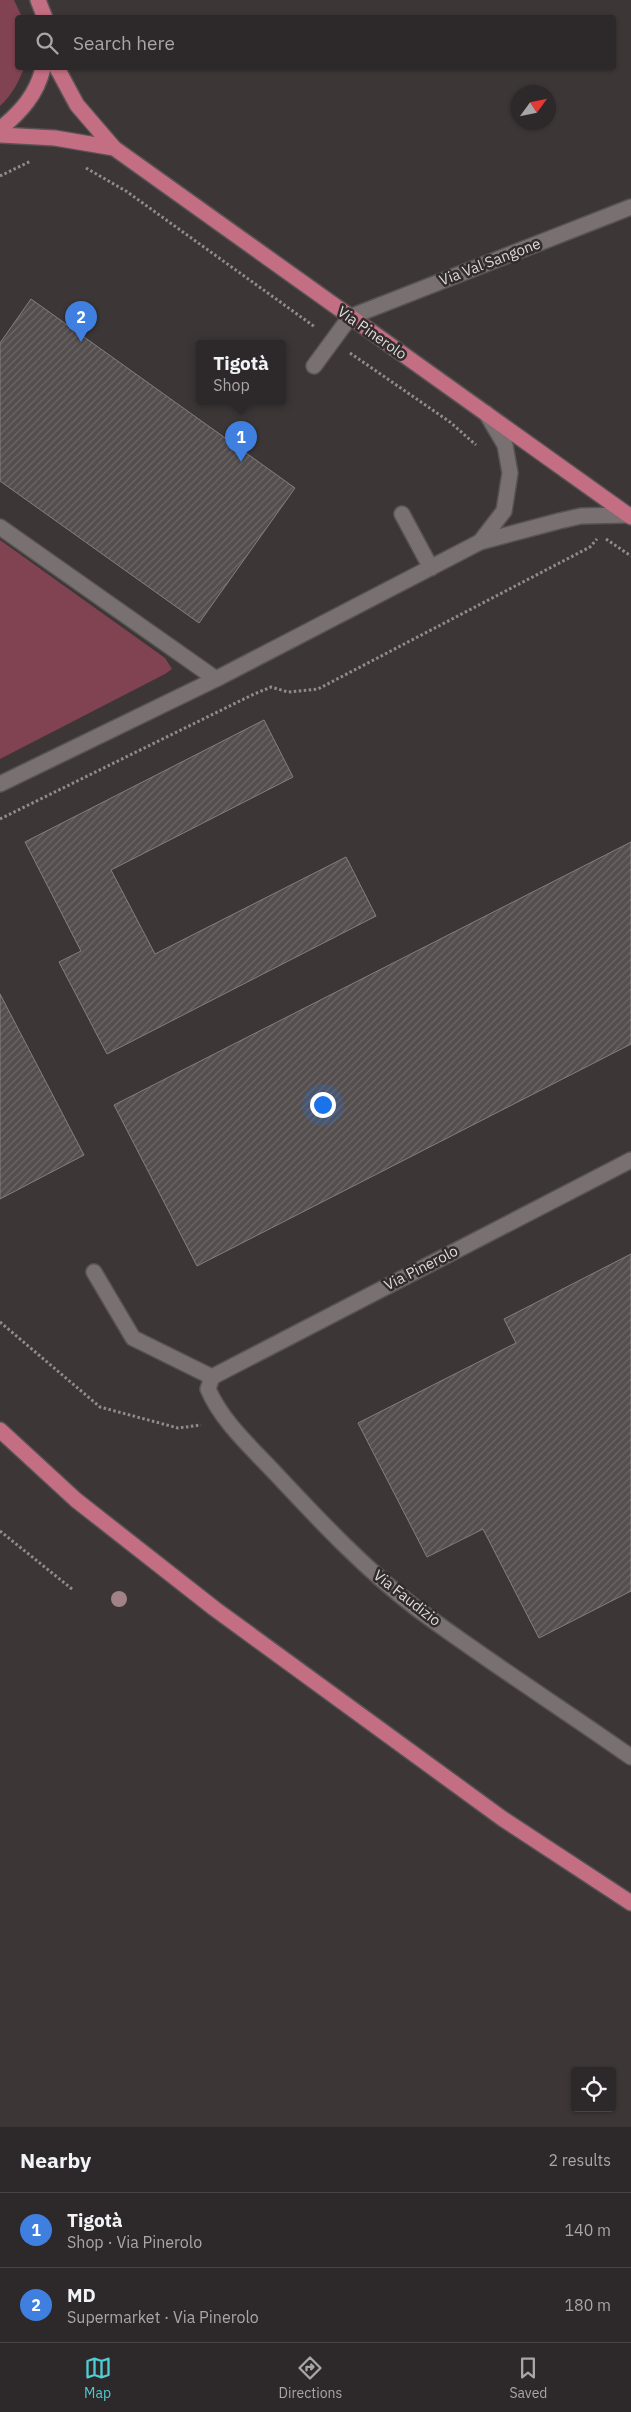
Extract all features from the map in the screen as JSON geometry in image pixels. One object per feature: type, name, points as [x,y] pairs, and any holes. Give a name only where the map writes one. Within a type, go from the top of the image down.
[{"type":"main road","points":[[38,0],[44,15]]},
{"type":"main road","points":[[0,129],[21,112],[39,82],[42,70]]},
{"type":"main road","name":"Via Pinerolo","points":[[58,70],[77,105],[114,148],[630,516]]},
{"type":"main road","name":"Via Pinerolo","points":[[0,135],[55,138],[114,148]]},
{"type":"main road","points":[[0,1430],[76,1500],[215,1609],[503,1819],[631,1903]]},
{"type":"street","name":"Via Val Sangone","points":[[350,317],[631,207]]},
{"type":"street","points":[[314,366],[350,317]]},
{"type":"street","points":[[480,542],[504,511],[510,473],[505,445],[485,412]]},
{"type":"street","points":[[402,514],[431,568]]},
{"type":"street","points":[[0,784],[216,679],[480,542],[559,520],[581,516],[630,516]]},
{"type":"street","points":[[0,527],[216,679]]},
{"type":"street","name":"Via Pinerolo","points":[[212,1377],[631,1160]]},
{"type":"street","points":[[94,1272],[133,1338],[212,1377]]},
{"type":"street","name":"Via Faudizio","points":[[212,1377],[208,1389],[214,1403],[317,1518],[368,1567],[415,1607],[631,1757]]},
{"type":"path","points":[[0,819],[271,687],[288,692],[318,689],[590,547],[600,535]]},
{"type":"path","points":[[0,1322],[100,1407],[178,1428],[229,1421]]},
{"type":"path","points":[[0,1531],[72,1589]]},
{"type":"shaded area","points":[[0,0],[14,0],[21,15],[15,15],[15,70],[23,70],[8,98],[0,106]]},
{"type":"shaded area","points":[[0,540],[165,658],[172,669],[0,759]]},
{"type":"building","points":[[31,299],[295,488],[199,623],[0,481],[0,343]]},
{"type":"building","points":[[264,720],[293,777],[111,870],[155,954],[346,857],[376,916],[107,1054],[59,962],[81,951],[25,842]]},
{"type":"building","points":[[631,842],[631,1044],[197,1266],[114,1105]]},
{"type":"building","points":[[0,994],[84,1155],[0,1199]]},
{"type":"building","points":[[631,1254],[631,1591],[539,1638],[483,1529],[427,1557],[358,1423],[516,1343],[504,1319]]},
{"type":"place","name":"MD","points":[[81,342]]},
{"type":"place","name":"Tigotà","points":[[241,462]]}]
